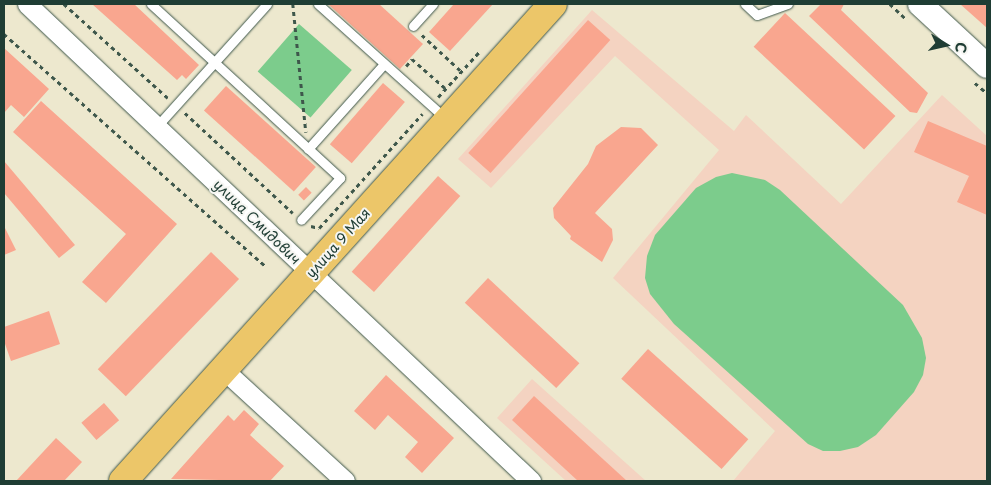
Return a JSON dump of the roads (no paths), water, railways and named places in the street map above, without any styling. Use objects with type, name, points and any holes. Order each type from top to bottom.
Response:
[{"type":"main road","name":"улица 9 Мая","points":[[123,481],[225,371],[310,274],[439,113],[544,7]]},
{"type":"street","name":"улица Смидович","points":[[27,4],[158,125],[310,274],[531,481]]},
{"type":"street","points":[[920,4],[987,66]]},
{"type":"street","points":[[225,371],[345,481]]},
{"type":"lane","points":[[151,4],[340,178],[304,223]]},
{"type":"lane","points":[[158,125],[267,4]]},
{"type":"lane","points":[[318,4],[439,113]]},
{"type":"lane","points":[[413,26],[433,4]]},
{"type":"lane","points":[[745,4],[757,15],[788,4]]},
{"type":"lane","points":[[308,148],[384,64]]}]
